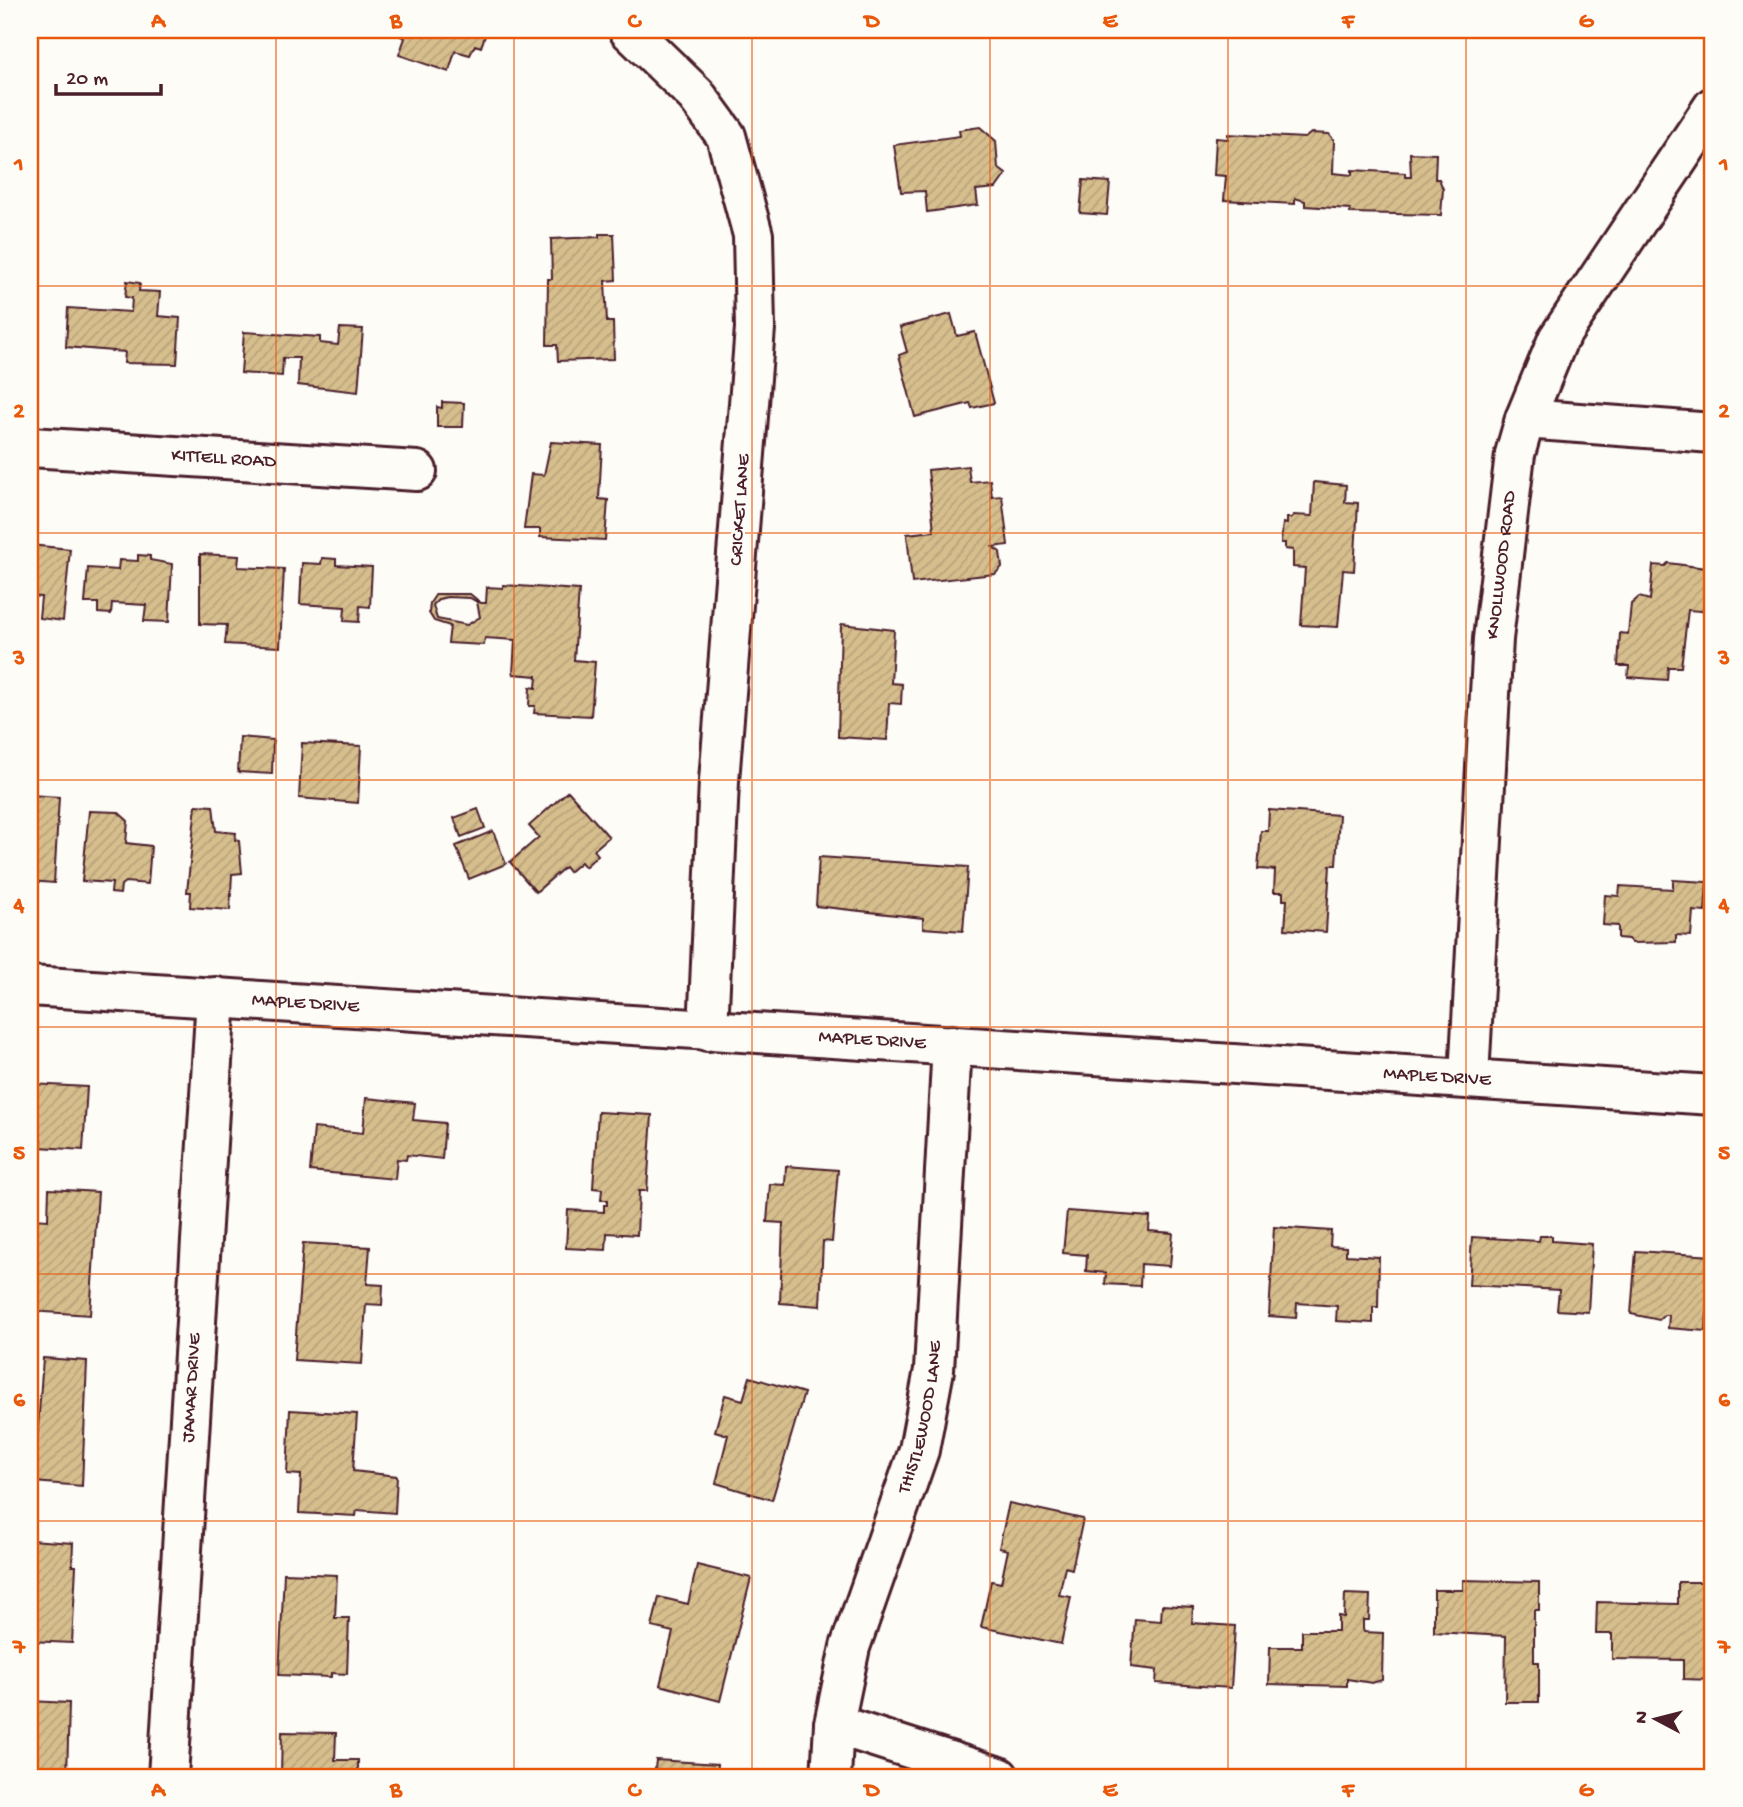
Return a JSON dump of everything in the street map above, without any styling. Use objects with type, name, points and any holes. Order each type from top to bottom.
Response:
[{"type":"street","name":"CRICKET LANE","points":[[629,30],[696,95],[726,136],[753,235],[755,328],[719,781],[708,1031]]},
{"type":"street","name":"KNOLLWOOD ROAD","points":[[1469,1077],[1493,639],[1515,454],[1525,419],[1558,339],[1713,107]]},
{"type":"street","points":[[1525,419],[1713,433]]},
{"type":"street","name":"KITTELL ROAD","points":[[30,447],[417,471]]},
{"type":"street","name":"MAPLE DRIVE","points":[[30,986],[708,1031],[1469,1077],[1713,1095]]},
{"type":"street","name":"JAMAR DRIVE","points":[[168,1777],[216,997]]},
{"type":"street","name":"THISTLEWOOD LANE","points":[[831,1777],[834,1724],[850,1647],[919,1450],[934,1370],[952,1045]]},
{"type":"street","points":[[834,1724],[999,1777]]},
{"type":"building","points":[[388,30],[487,30],[481,47],[475,45],[470,55],[455,51],[449,72],[399,55],[405,38]]},
{"type":"building","points":[[980,127],[996,141],[998,168],[1006,174],[996,188],[976,190],[978,205],[927,212],[925,191],[901,192],[894,145],[960,136],[959,130]]},
{"type":"building","points":[[1311,133],[1329,134],[1334,140],[1333,173],[1352,175],[1352,170],[1405,173],[1405,177],[1411,177],[1410,153],[1436,154],[1435,179],[1439,179],[1443,189],[1441,215],[1350,213],[1350,209],[1305,206],[1305,201],[1295,198],[1295,204],[1224,200],[1226,176],[1214,175],[1216,138],[1228,139],[1228,134],[1305,138]]},
{"type":"building","points":[[1083,180],[1110,182],[1107,215],[1080,213]]},
{"type":"building","points":[[599,234],[614,234],[616,280],[605,281],[607,322],[613,322],[614,359],[558,361],[557,345],[547,345],[548,279],[552,279],[551,239],[599,237]]},
{"type":"building","points":[[127,281],[140,283],[139,291],[160,292],[158,316],[180,318],[177,364],[124,363],[125,352],[66,347],[68,308],[131,312],[132,298],[125,297]]},
{"type":"building","points":[[951,314],[957,336],[975,332],[994,403],[972,408],[970,403],[915,417],[899,355],[907,352],[900,327]]},
{"type":"building","points":[[340,328],[363,329],[358,392],[298,385],[299,358],[283,358],[282,376],[241,373],[244,332],[320,337],[320,343],[338,345]]},
{"type":"building","points":[[442,402],[464,403],[463,427],[437,427],[437,407],[442,408]]},
{"type":"building","points":[[551,442],[602,445],[599,499],[608,500],[605,540],[540,537],[540,529],[524,529],[531,474],[544,475]]},
{"type":"building","points":[[968,466],[970,482],[990,480],[992,497],[1002,496],[1008,545],[993,547],[1000,552],[1002,567],[995,574],[912,583],[907,534],[934,531],[928,470]]},
{"type":"building","points":[[1314,482],[1346,485],[1345,502],[1358,503],[1354,571],[1343,570],[1338,627],[1301,625],[1305,568],[1293,567],[1293,550],[1285,549],[1285,543],[1281,543],[1283,523],[1287,524],[1287,518],[1292,518],[1293,515],[1312,516]]},
{"type":"building","points":[[30,545],[70,549],[63,621],[39,618],[41,597],[30,596]]},
{"type":"building","points":[[200,554],[239,556],[238,567],[284,569],[280,647],[225,644],[227,625],[200,624]]},
{"type":"building","points":[[138,555],[150,556],[150,560],[172,564],[169,622],[144,621],[146,605],[112,603],[111,614],[98,613],[98,603],[85,603],[88,568],[118,570],[119,560],[138,561]]},
{"type":"building","points":[[322,558],[336,559],[336,565],[372,567],[370,607],[360,606],[359,622],[344,621],[345,607],[300,604],[302,563],[321,564]]},
{"type":"building","points":[[1668,563],[1713,569],[1713,612],[1688,610],[1681,667],[1668,667],[1667,680],[1628,677],[1629,666],[1618,666],[1620,633],[1628,634],[1631,604],[1639,597],[1650,600],[1653,565],[1665,566]]},
{"type":"building","points":[[503,585],[579,590],[574,660],[595,662],[591,716],[534,713],[535,706],[529,706],[530,687],[536,688],[537,676],[513,674],[515,640],[485,638],[484,645],[448,643],[450,626],[434,621],[429,613],[430,603],[436,594],[470,594],[481,603],[486,603],[487,587],[503,588]],"holes":[[[470,598],[477,602],[480,617],[467,625],[437,619],[433,605],[439,599]]]},
{"type":"building","points":[[841,624],[894,630],[891,683],[902,684],[901,704],[889,703],[887,740],[838,737]]},
{"type":"building","points":[[240,737],[273,740],[272,774],[238,772]]},
{"type":"building","points":[[302,743],[361,746],[358,803],[299,798]]},
{"type":"building","points":[[568,791],[609,837],[594,850],[598,855],[585,867],[581,862],[569,872],[565,867],[536,892],[510,862],[539,837],[529,826]]},
{"type":"building","points":[[30,795],[59,797],[54,883],[30,881]]},
{"type":"building","points":[[196,805],[213,806],[216,831],[236,833],[235,840],[239,841],[242,873],[232,874],[230,910],[190,907],[191,892],[187,892]]},
{"type":"building","points":[[478,809],[485,828],[461,837],[454,818]]},
{"type":"building","points":[[1269,810],[1339,815],[1336,865],[1330,865],[1326,932],[1285,929],[1287,900],[1283,900],[1283,892],[1274,892],[1275,870],[1258,869],[1261,831],[1268,831]]},
{"type":"building","points":[[89,811],[118,812],[128,821],[126,843],[151,846],[148,884],[125,882],[121,885],[120,894],[111,893],[112,883],[82,881]]},
{"type":"building","points":[[493,831],[506,864],[469,879],[456,846]]},
{"type":"building","points":[[819,857],[968,867],[963,931],[923,928],[923,918],[816,906]]},
{"type":"building","points":[[1673,880],[1707,882],[1705,912],[1693,911],[1691,936],[1676,935],[1676,942],[1632,943],[1628,939],[1618,938],[1618,926],[1603,925],[1605,895],[1619,896],[1620,886],[1673,889]]},
{"type":"building","points":[[31,1084],[87,1087],[83,1150],[40,1147],[41,1140],[30,1139]]},
{"type":"building","points":[[366,1098],[415,1103],[413,1120],[445,1123],[442,1159],[407,1155],[406,1160],[397,1159],[395,1179],[310,1171],[314,1128],[363,1133]]},
{"type":"building","points":[[598,1112],[652,1115],[647,1191],[639,1191],[637,1235],[607,1233],[606,1250],[566,1248],[568,1210],[604,1212],[604,1205],[607,1205],[607,1200],[601,1200],[602,1189],[593,1188]]},
{"type":"building","points":[[786,1166],[838,1170],[832,1242],[823,1241],[820,1306],[780,1303],[783,1223],[767,1222],[770,1184],[785,1185]]},
{"type":"building","points":[[49,1189],[98,1192],[90,1315],[30,1311],[33,1219],[48,1220]]},
{"type":"building","points":[[1067,1211],[1150,1217],[1149,1231],[1173,1233],[1170,1266],[1141,1264],[1140,1286],[1105,1284],[1106,1273],[1086,1271],[1087,1255],[1063,1253]]},
{"type":"building","points":[[1274,1227],[1331,1231],[1330,1246],[1346,1247],[1346,1255],[1379,1257],[1378,1307],[1373,1307],[1373,1323],[1336,1321],[1337,1306],[1297,1303],[1296,1318],[1269,1316]]},
{"type":"building","points":[[1540,1236],[1552,1236],[1552,1241],[1592,1244],[1588,1312],[1557,1310],[1559,1290],[1469,1285],[1472,1237],[1539,1241]]},
{"type":"building","points":[[303,1243],[370,1247],[367,1284],[383,1285],[382,1305],[366,1304],[362,1364],[294,1360]]},
{"type":"building","points":[[1636,1251],[1713,1256],[1713,1313],[1707,1313],[1706,1331],[1668,1328],[1669,1315],[1664,1315],[1659,1320],[1631,1314]]},
{"type":"building","points":[[43,1358],[87,1361],[82,1486],[34,1482]]},
{"type":"building","points":[[750,1377],[804,1393],[772,1500],[716,1483],[728,1435],[715,1431],[725,1395],[743,1400]]},
{"type":"building","points":[[290,1410],[357,1414],[353,1471],[397,1476],[395,1513],[357,1510],[356,1516],[299,1513],[301,1475],[287,1474]]},
{"type":"building","points":[[1009,1503],[1083,1519],[1072,1569],[1065,1567],[1059,1595],[1071,1597],[1061,1644],[981,1627],[991,1581],[1001,1583],[1008,1550],[999,1548]]},
{"type":"building","points":[[30,1540],[73,1543],[72,1566],[76,1566],[72,1643],[30,1641]]},
{"type":"building","points":[[697,1565],[751,1578],[720,1701],[660,1685],[673,1632],[652,1627],[659,1597],[688,1604]]},
{"type":"building","points":[[284,1573],[337,1575],[335,1618],[349,1618],[347,1674],[331,1673],[331,1677],[279,1675]]},
{"type":"building","points":[[1463,1580],[1539,1582],[1539,1610],[1534,1610],[1534,1662],[1539,1662],[1539,1702],[1505,1702],[1506,1636],[1434,1632],[1434,1590],[1463,1590]]},
{"type":"building","points":[[1678,1582],[1713,1582],[1713,1680],[1683,1679],[1683,1660],[1612,1659],[1612,1634],[1596,1634],[1597,1602],[1678,1604]]},
{"type":"building","points":[[1345,1594],[1370,1595],[1369,1620],[1363,1620],[1363,1629],[1364,1632],[1383,1633],[1382,1680],[1372,1683],[1347,1679],[1347,1686],[1269,1684],[1270,1647],[1302,1647],[1302,1631],[1338,1631],[1338,1616],[1344,1617]]},
{"type":"building","points":[[1162,1605],[1193,1607],[1192,1623],[1235,1626],[1231,1688],[1156,1683],[1157,1670],[1131,1667],[1135,1619],[1161,1621]]},
{"type":"building","points":[[30,1701],[69,1703],[67,1777],[30,1777]]},
{"type":"building","points":[[282,1732],[336,1733],[335,1760],[358,1760],[358,1777],[273,1777],[273,1773],[281,1774]]},
{"type":"building","points":[[656,1760],[718,1764],[717,1777],[654,1777]]}]
